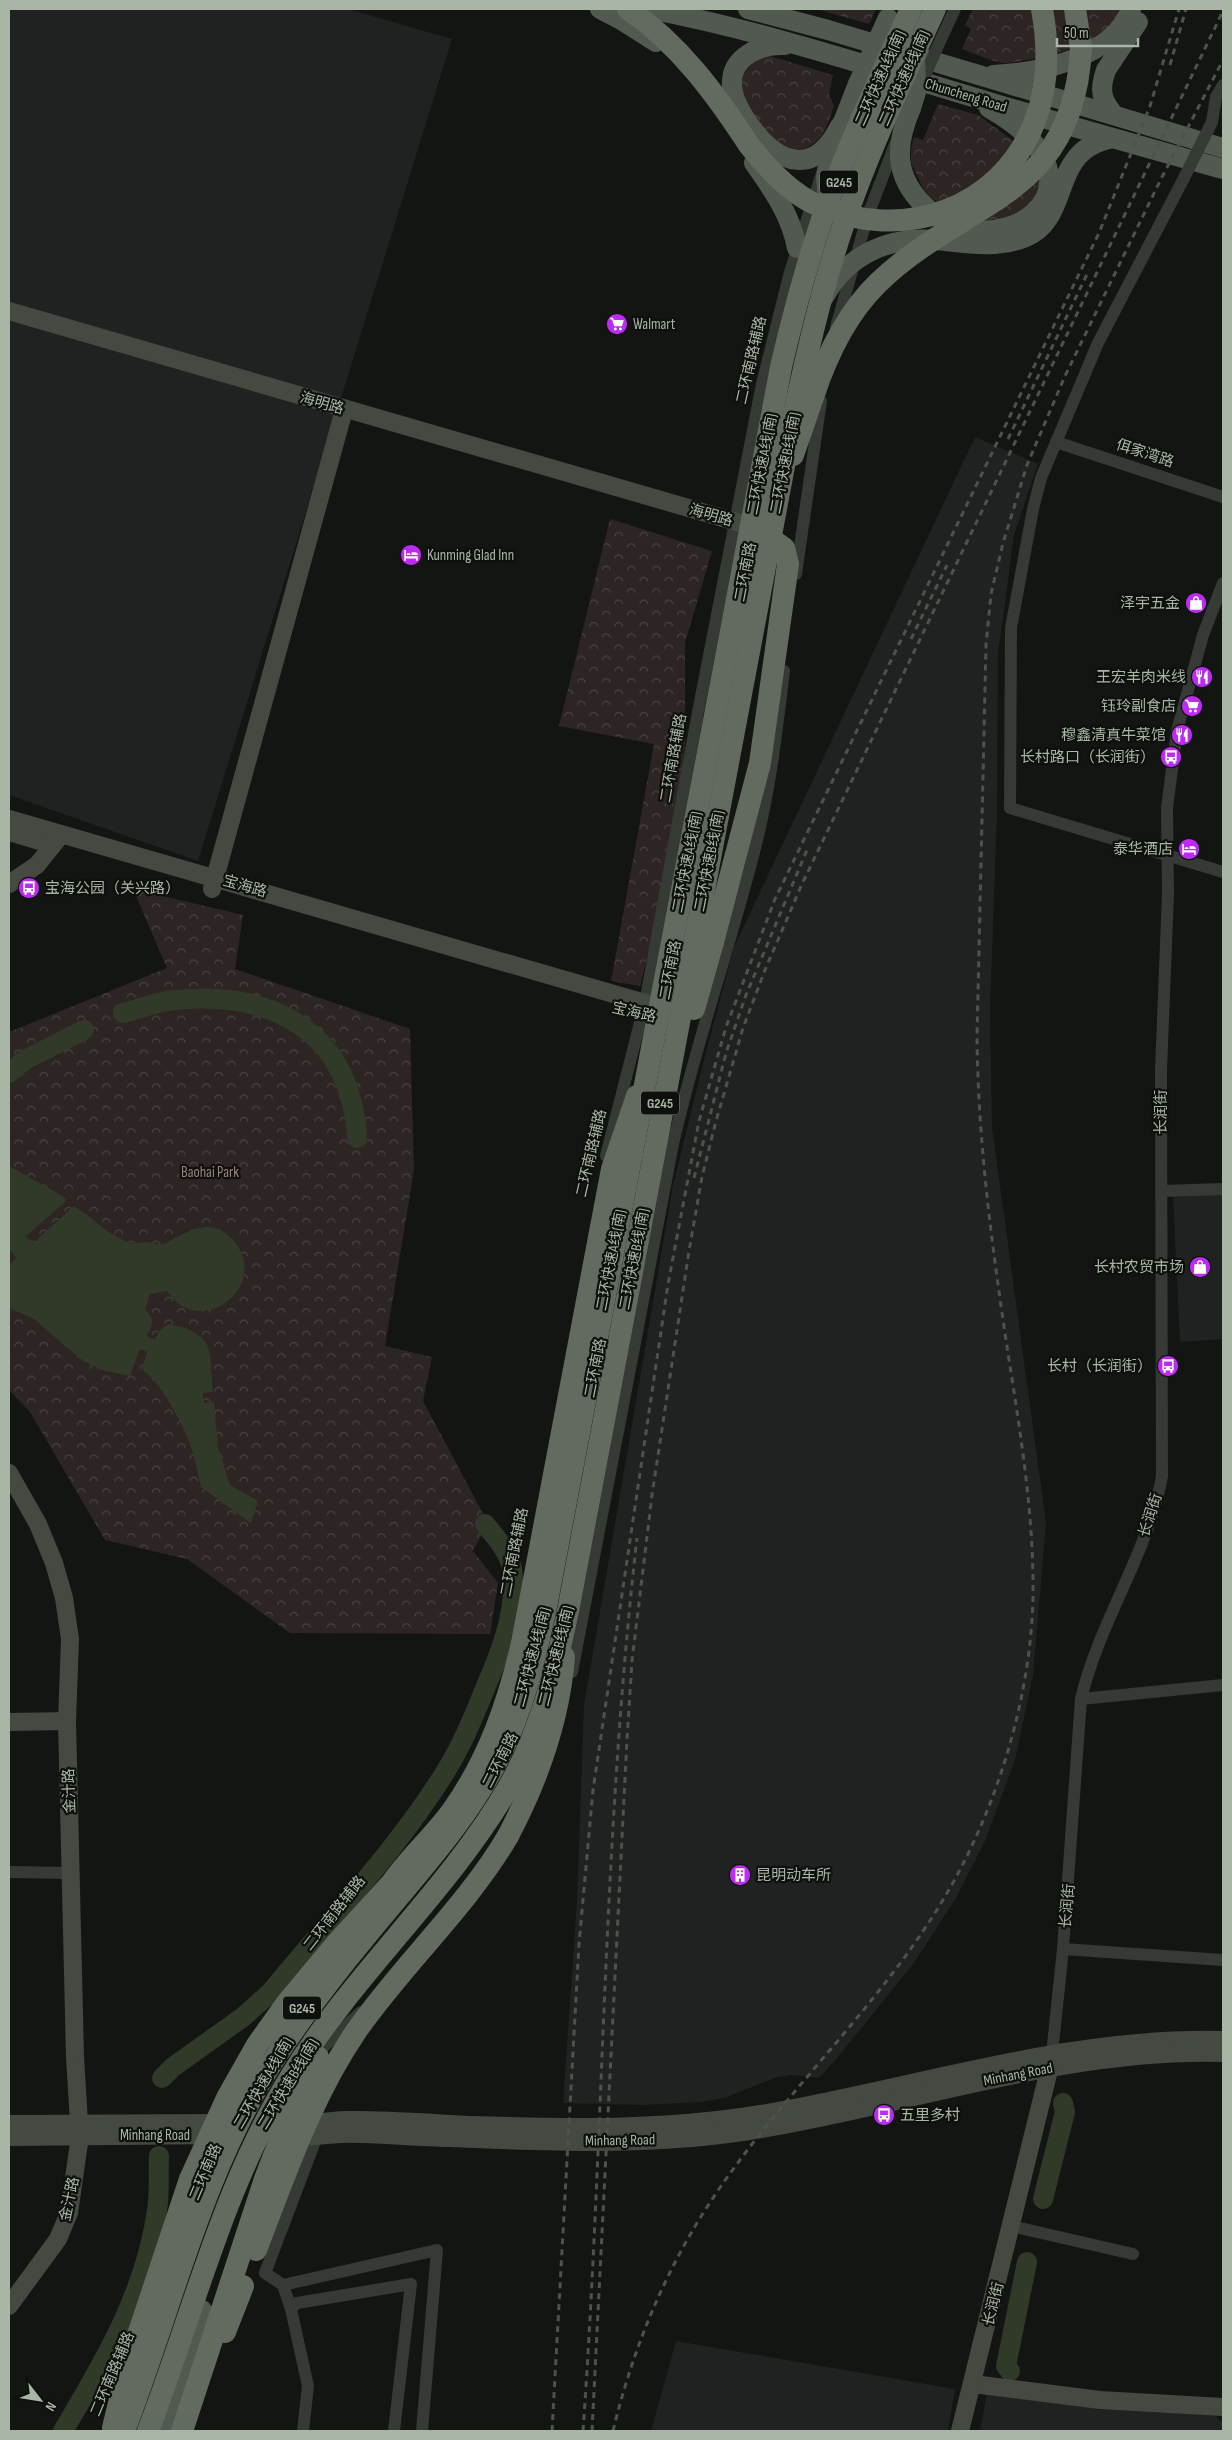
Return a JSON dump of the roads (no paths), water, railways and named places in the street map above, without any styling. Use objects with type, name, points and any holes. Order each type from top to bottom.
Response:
[{"type":"highway","points":[[628,9],[658,31],[682,54],[758,156],[794,190],[817,205],[839,213],[894,222],[930,217],[967,200],[1002,173],[1021,149],[1035,121],[1046,77],[1047,47],[1042,9]]},
{"type":"highway","name":"二环快速B线(南)","points":[[148,2431],[221,2221],[246,2160],[276,2101],[329,2019],[459,1858],[497,1805],[518,1768],[537,1726],[560,1645],[653,1160],[753,530],[807,356],[839,240],[872,149],[935,9]]},
{"type":"highway","points":[[653,1160],[668,1097],[707,965],[755,784],[763,742],[788,559],[784,548],[753,530],[783,484],[822,369],[842,329],[859,304],[898,266],[1021,181],[1054,145],[1070,112],[1079,76],[1081,41],[1075,9]]},
{"type":"highway","name":"二环快速A线(南)","points":[[124,2431],[200,2213],[226,2151],[256,2090],[311,2006],[446,1839],[489,1776],[510,1732],[531,1669],[546,1607],[781,367],[805,273],[832,191],[903,15]]},
{"type":"highway","points":[[112,2431],[130,2360],[178,2214],[195,2165],[220,2111],[247,2062],[282,2010],[320,1963],[391,1884],[451,1811],[472,1779],[491,1742],[507,1702],[518,1663],[608,1189],[617,1152],[651,1055],[657,1012]]},
{"type":"highway","points":[[531,1669],[537,1639],[539,1563],[543,1532]]},
{"type":"highway","points":[[186,2431],[298,2142],[328,2078],[370,2013],[480,1876],[508,1836],[535,1779],[557,1712],[572,1570]]},
{"type":"highway","points":[[391,1884],[459,1819],[489,1776]]},
{"type":"highway","points":[[182,2431],[262,2188],[290,2114],[309,2074],[346,2011],[451,1877],[497,1805]]},
{"type":"main road","points":[[600,9],[650,37],[696,84],[771,186],[790,222],[797,248]]},
{"type":"main road","name":"Chuncheng Road","points":[[649,9],[705,20],[818,50],[1112,138],[1223,168]]},
{"type":"main road","name":"Chuncheng Road","points":[[748,9],[828,30],[1223,148]]},
{"type":"main road","points":[[787,9],[810,24],[828,30]]},
{"type":"main road","points":[[818,50],[780,45],[754,51],[745,56],[734,71],[732,79],[734,94],[742,114],[757,134],[776,153],[790,159],[805,160],[820,154],[834,138],[858,84],[903,15],[935,9]]},
{"type":"main road","points":[[969,72],[985,75],[1012,73],[1071,59],[1093,49],[1112,36],[1126,20],[1131,9]]},
{"type":"main road","points":[[1114,115],[1102,100],[1100,93],[1103,80],[1106,70],[1137,24],[1142,9]]},
{"type":"main road","points":[[903,15],[916,50],[916,92],[901,133],[898,158],[908,185],[922,204],[938,218],[963,227],[997,229],[1023,222],[1037,210],[1047,195],[1050,178],[1044,158],[1026,136],[1003,116],[965,96],[941,88]]},
{"type":"main road","name":"二环南路","points":[[753,530],[824,278],[884,96],[903,15]]},
{"type":"main road","name":"二环南路","points":[[112,2431],[190,2209],[224,2129],[250,2080],[284,2030],[411,1887],[462,1823],[492,1778],[519,1720],[535,1670],[551,1599],[657,1012],[785,368],[818,242],[842,176],[884,96]]},
{"type":"main road","points":[[818,242],[827,210],[827,169],[840,126]]},
{"type":"main road","points":[[807,341],[825,294],[842,271],[854,260],[874,248],[899,241],[929,239],[994,243],[1028,236],[1042,226],[1052,212],[1066,175],[1076,159],[1089,147],[1112,138]]},
{"type":"main road","name":"二环南路","points":[[182,2371],[226,2240],[301,2064],[324,2023],[361,1972],[471,1838],[512,1773],[525,1747],[542,1701],[558,1644],[572,1570],[657,1012]]},
{"type":"main road","points":[[161,2431],[182,2371]]},
{"type":"main road","name":"G245","points":[[165,2431],[182,2371]]},
{"type":"street","points":[[272,2130],[288,2095],[315,2055],[329,2040],[421,1958],[477,1893],[524,1825],[545,1778],[560,1726],[580,1634],[673,1144],[704,1023],[747,877],[765,804],[824,380],[854,260],[880,182],[955,9]]},
{"type":"street","points":[[1223,85],[1216,97],[1212,122],[1120,298],[1070,405],[1041,478],[1033,509],[1011,628],[1010,808],[1223,872]]},
{"type":"street","name":"二环南路辅路","points":[[224,2129],[258,2057],[294,1995],[348,1920],[443,1805],[470,1762],[491,1716],[517,1622],[600,1182],[657,1012],[753,530],[765,370],[797,248],[840,126]]},
{"type":"street","name":"海明路","points":[[9,311],[343,416]]},
{"type":"street","name":"海明路","points":[[9,323],[673,510],[753,530]]},
{"type":"street","points":[[214,884],[343,416]]},
{"type":"street","name":"佴家湾路","points":[[1056,442],[1223,497]]},
{"type":"street","points":[[753,530],[800,547]]},
{"type":"street","name":"长润街","points":[[960,2431],[1051,2060],[1063,1949],[1081,1699],[1088,1670],[1150,1521],[1162,1476],[1161,1070],[1168,894],[1168,808],[1177,732],[1203,635],[1223,583]]},
{"type":"street","name":"宝海路","points":[[9,819],[58,840]]},
{"type":"street","name":"宝海路","points":[[9,832],[58,840],[657,1012]]},
{"type":"street","points":[[9,884],[37,865],[58,840]]},
{"type":"street","points":[[657,1012],[704,1023]]},
{"type":"street","points":[[1162,1191],[1223,1188]]},
{"type":"street","name":"金汁路","points":[[9,1473],[38,1524],[54,1563],[64,1598],[70,1639],[67,1721],[75,2057],[80,2129],[69,2213],[58,2239],[9,2306]]},
{"type":"street","points":[[1081,1699],[1223,1685]]},
{"type":"street","points":[[9,1722],[67,1721]]},
{"type":"street","points":[[9,1872],[72,1873]]},
{"type":"street","points":[[1063,1949],[1223,1960]]},
{"type":"street","name":"Minhang Road","points":[[9,2124],[80,2129],[272,2130],[317,2136],[343,2134],[624,2142],[710,2137],[763,2129],[1122,2043],[1191,2039],[1223,2040]]},
{"type":"street","name":"Minhang Road","points":[[272,2130],[344,2120],[505,2126],[624,2128],[665,2126],[760,2114],[1051,2060],[1223,2053]]},
{"type":"street","name":"Minhang Road","points":[[9,2137],[80,2129]]},
{"type":"street","points":[[303,2431],[308,2386],[291,2309],[283,2285],[265,2273],[317,2136]]},
{"type":"street","points":[[1011,2226],[1133,2254]]},
{"type":"street","points":[[283,2285],[437,2250],[422,2431]]},
{"type":"street","points":[[291,2309],[297,2303],[411,2284],[394,2431]]},
{"type":"street","name":"二环南路辅路","points":[[104,2431],[132,2374],[148,2329]]},
{"type":"street","points":[[973,2384],[1100,2400],[1223,2407]]},
{"type":"waterway","points":[[123,1013],[156,1003],[175,1000],[211,999],[244,1003],[275,1012],[301,1026],[323,1046],[340,1071],[352,1102],[357,1138]]},
{"type":"waterway","points":[[9,1073],[25,1060],[84,1030]]},
{"type":"waterway","points":[[162,2078],[173,2067],[243,2017],[270,1993],[405,1831],[451,1763],[469,1727],[494,1666],[508,1625],[513,1597],[512,1569],[508,1556],[502,1545],[485,1524]]},
{"type":"waterway","points":[[1043,2199],[1065,2112],[1063,2103]]},
{"type":"waterway","points":[[63,2431],[108,2352],[133,2298],[151,2240],[158,2204],[159,2156]]},
{"type":"waterway","points":[[1010,2371],[1006,2366],[1027,2262]]},
{"type":"railway","points":[[552,2431],[579,1944],[593,1790],[668,1284],[699,1121],[726,1027],[775,899],[1099,233],[1150,106],[1179,9]]},
{"type":"railway","points":[[1170,65],[1186,9]]},
{"type":"railway","points":[[592,2431],[632,1661],[652,1495],[689,1251],[702,1177],[716,1121],[743,1028],[765,970],[802,884],[1223,11]]},
{"type":"railway","points":[[613,2431],[621,2399],[642,2336],[684,2246],[719,2189],[749,2148],[880,1989],[940,1905],[965,1860],[979,1829],[1004,1765],[1013,1732],[1021,1698],[1031,1631],[1033,1564],[1025,1468],[990,1227],[978,1075],[977,1037],[986,645],[991,594],[1003,543],[1027,465],[1065,376],[1160,181],[1223,60]]},
{"type":"railway","points":[[1008,439],[1089,270]]},
{"type":"railway","points":[[911,639],[947,565]]},
{"type":"railway","points":[[694,1178],[726,1053],[746,995],[807,850]]},
{"type":"railway","points":[[583,2431],[596,2208],[605,1984],[617,1761],[637,1538]]},
{"type":"place","name":"Walmart","points":[[617,324]]},
{"type":"place","name":"Kunming Glad Inn","points":[[411,555]]},
{"type":"place","name":"泽宇五金","points":[[1196,603]]},
{"type":"place","name":"王宏羊肉米线","points":[[1202,677]]},
{"type":"place","name":"钰玲副食店","points":[[1192,706]]},
{"type":"place","name":"穆鑫清真牛菜馆","points":[[1182,735]]},
{"type":"place","name":"长村路口（长润街）","points":[[1171,757]]},
{"type":"place","name":"泰华酒店","points":[[1189,849]]},
{"type":"place","name":"宝海公园（关兴路）","points":[[29,888]]},
{"type":"place","name":"长村农贸市场","points":[[1200,1267]]},
{"type":"place","name":"长村（长润街）","points":[[1168,1366]]},
{"type":"place","name":"昆明动车所","points":[[740,1875]]},
{"type":"place","name":"五里多村","points":[[884,2115]]},
{"type":"park label","name":"Baohai Park","points":[[210,1172]]}]
